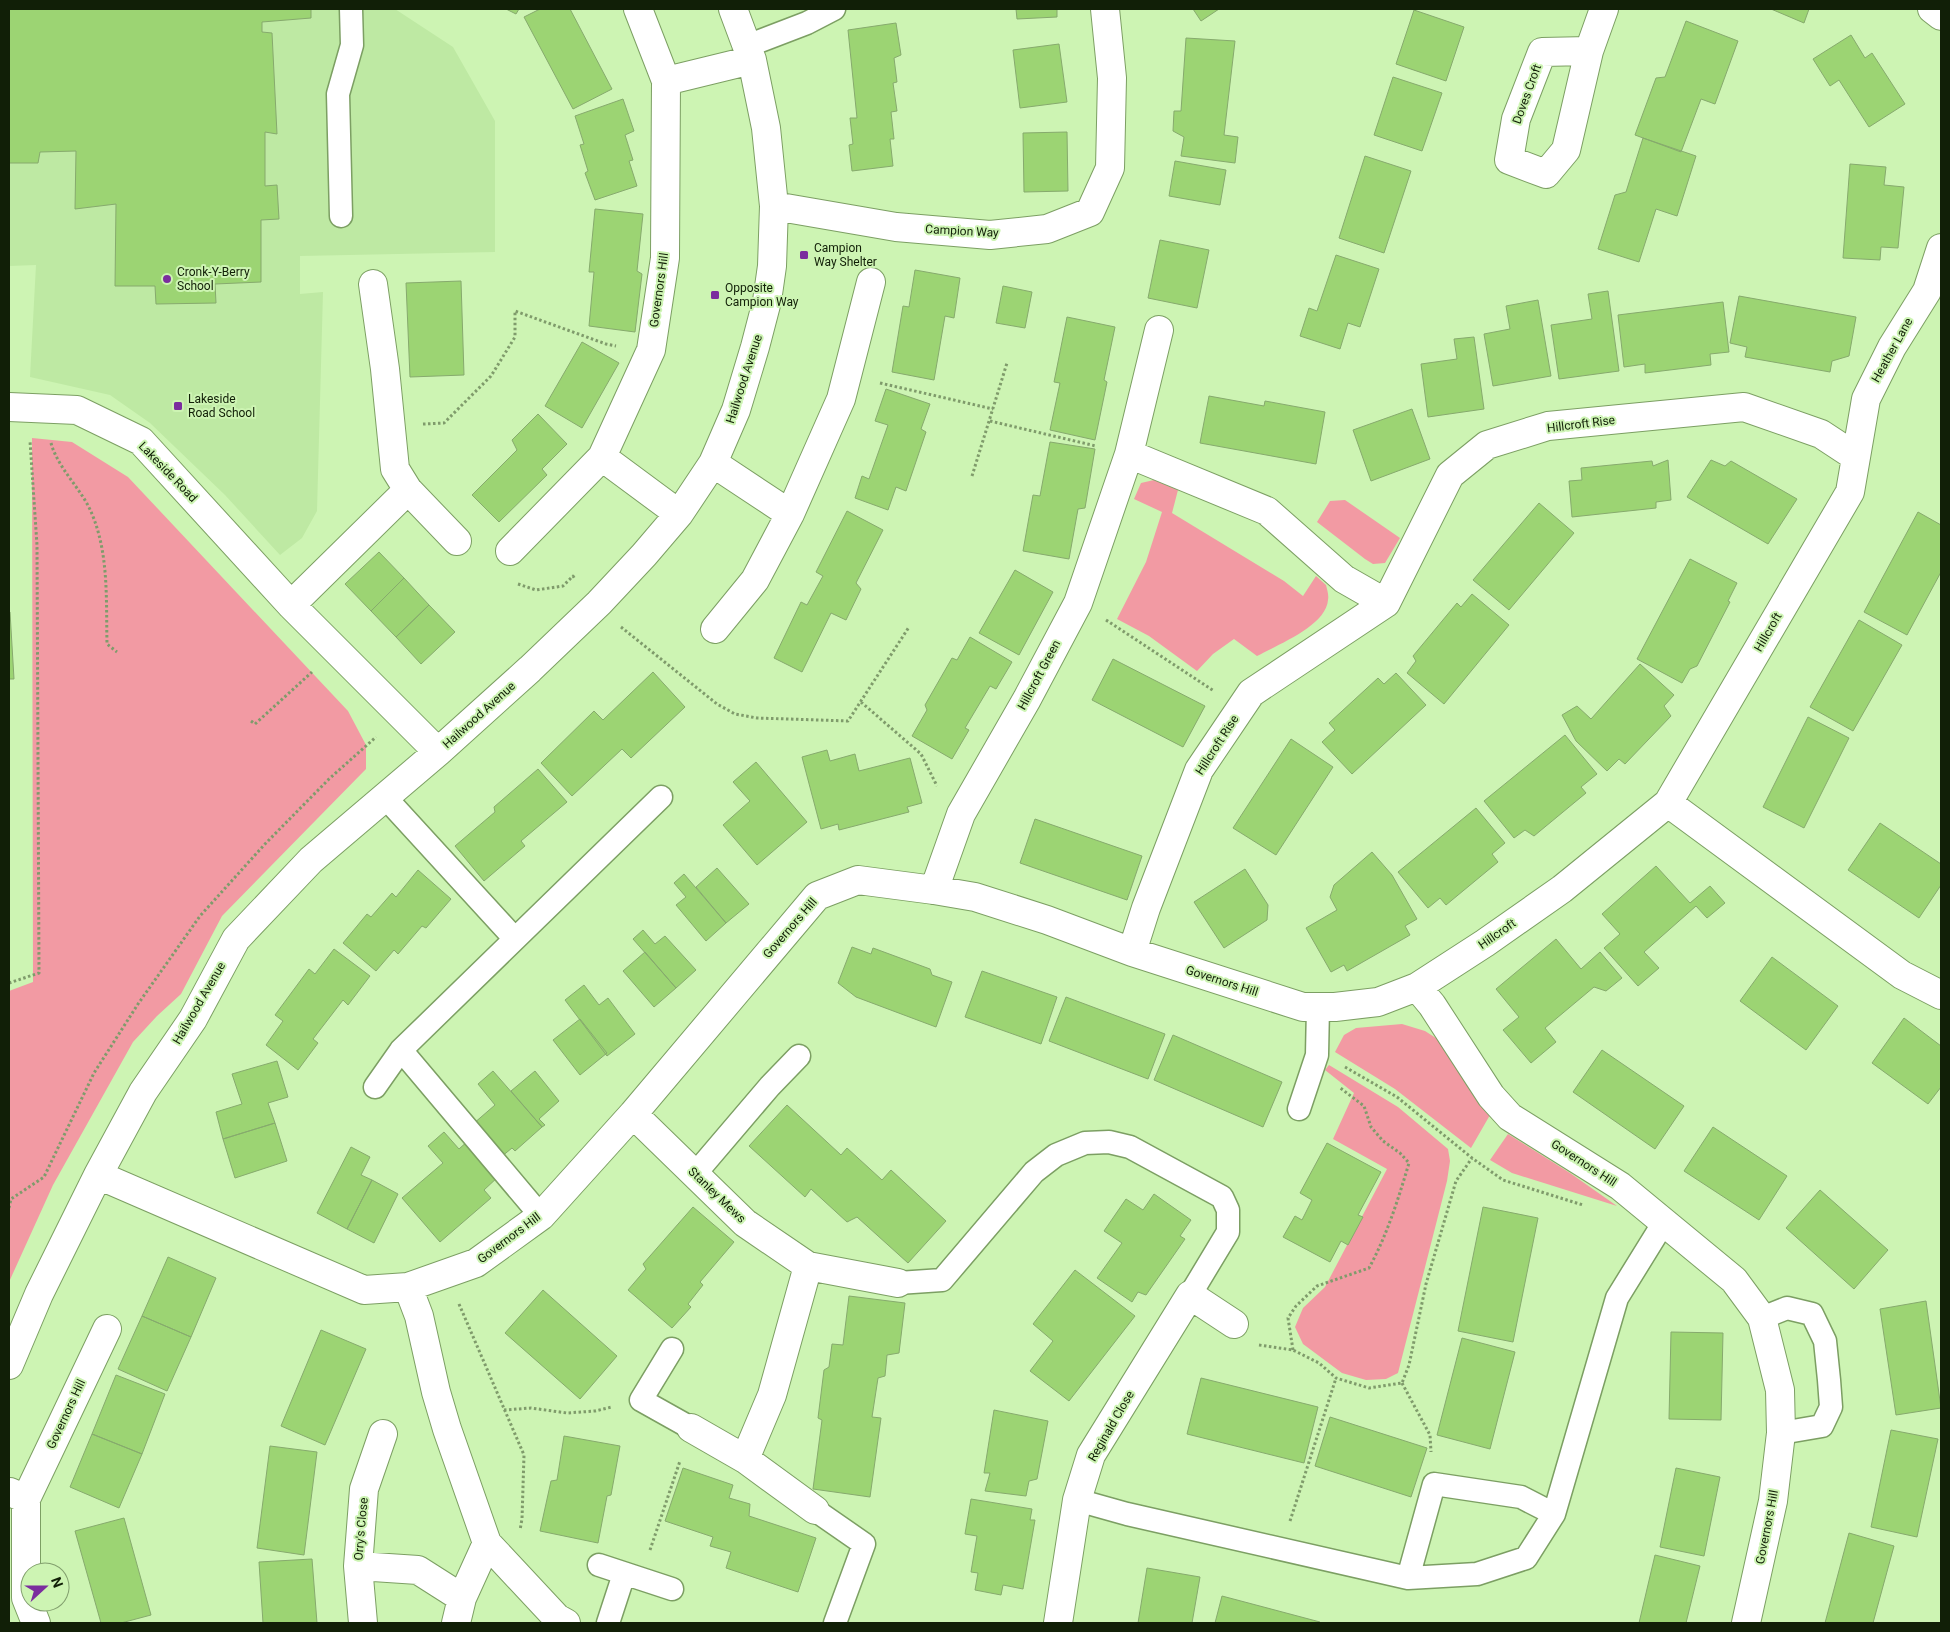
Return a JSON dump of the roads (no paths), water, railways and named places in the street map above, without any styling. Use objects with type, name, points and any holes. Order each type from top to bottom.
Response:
[{"type":"street","name":"Governors Hill","points":[[510,551],[602,457],[651,350],[665,258],[666,81],[638,9]]},
{"type":"street","name":"Hailwood Avenue","points":[[9,1365],[39,1294],[98,1175],[143,1092],[193,1019],[236,939],[311,860],[438,752],[530,669],[599,603],[644,556],[679,514],[713,463],[736,410],[767,301],[772,266],[774,206],[766,128],[750,53],[733,9]]},
{"type":"street","name":"Campion Way","points":[[774,206],[896,227],[990,235],[1048,229],[1090,212],[1110,168],[1112,78],[1105,9]]},
{"type":"street","points":[[1589,51],[1604,9]]},
{"type":"street","points":[[1932,9],[1941,16]]},
{"type":"street","points":[[666,81],[750,53]]},
{"type":"street","name":"Heather Lane","points":[[1856,457],[1866,399],[1892,347],[1927,291],[1941,248]]},
{"type":"street","points":[[716,629],[755,580],[790,514],[841,399],[870,282]]},
{"type":"street","points":[[373,284],[385,369],[395,469],[408,490],[457,541]]},
{"type":"street","name":"Hillcroft Green","points":[[934,890],[961,814],[1078,603],[1129,454],[1159,330]]},
{"type":"street","name":"Hillcroft Rise","points":[[1132,952],[1146,908],[1199,770],[1240,709],[1251,694],[1386,602],[1450,475],[1487,445],[1548,426],[1744,407],[1821,434],[1856,457]]},
{"type":"street","name":"Lakeside Road","points":[[28,408],[77,410],[140,441],[291,605],[438,752]]},
{"type":"street","points":[[1129,454],[1267,511],[1344,579],[1386,602]]},
{"type":"street","points":[[602,457],[679,514]]},
{"type":"street","name":"Hillcroft","points":[[1417,987],[1485,943],[1562,889],[1668,803],[1850,492],[1856,457]]},
{"type":"street","points":[[713,463],[790,514]]},
{"type":"street","points":[[291,605],[408,490]]},
{"type":"street","points":[[1668,803],[1902,975],[1941,995]]},
{"type":"street","name":"Governors Hill","points":[[98,1175],[364,1290],[408,1287],[476,1263],[541,1216],[633,1114],[817,896],[858,880],[975,897],[1047,920],[1132,952],[1303,1007],[1335,1007],[1378,1002],[1417,987],[1432,1005],[1491,1096],[1510,1117],[1620,1186],[1734,1280],[1762,1318],[1780,1390],[1781,1433],[1774,1501],[1746,1623]]},
{"type":"street","name":"Stanley Mews","points":[[633,1114],[744,1223],[808,1266],[898,1283]]},
{"type":"street","points":[[745,1459],[772,1395],[808,1266]]},
{"type":"street","points":[[408,1287],[419,1316],[436,1392],[447,1429],[493,1549],[557,1618],[566,1623]]},
{"type":"street","points":[[1190,1296],[1234,1324]]},
{"type":"street","name":"Reginald Close","points":[[1058,1623],[1077,1500],[1091,1455],[1190,1296]]},
{"type":"street","name":"Governors Hill","points":[[36,1623],[26,1598],[17,1496],[107,1329]]},
{"type":"street","points":[[691,1428],[745,1459],[815,1510]]},
{"type":"street","name":"Orry's Close","points":[[363,1623],[358,1566],[364,1489],[383,1434]]},
{"type":"street","name":"Orry's Close","points":[[358,1566],[418,1570],[459,1611],[493,1549]]},
{"type":"lane","points":[[341,216],[338,94],[352,45],[350,9]]},
{"type":"lane","points":[[750,53],[834,9]]},
{"type":"lane","points":[[384,796],[516,938]]},
{"type":"lane","points":[[375,1086],[401,1050],[662,797]]},
{"type":"lane","points":[[1299,1109],[1315,1061],[1318,1007]]},
{"type":"lane","points":[[401,1050],[541,1216]]},
{"type":"lane","points":[[695,1174],[770,1086],[799,1056]]},
{"type":"lane","points":[[898,1283],[942,1280],[1034,1172],[1056,1155],[1084,1143],[1109,1142],[1130,1147],[1222,1197],[1228,1210],[1228,1232],[1190,1296]]},
{"type":"lane","points":[[1077,1500],[1127,1514],[1408,1578],[1477,1574],[1526,1558],[1554,1514],[1617,1298],[1664,1222]]},
{"type":"lane","points":[[1762,1318],[1787,1308],[1812,1314],[1825,1341],[1831,1407],[1822,1426],[1781,1433]]},
{"type":"lane","points":[[672,1349],[642,1400],[691,1428]]},
{"type":"lane","points":[[1408,1578],[1434,1484],[1521,1497],[1554,1514]]},
{"type":"lane","points":[[815,1510],[864,1544],[835,1623]]},
{"type":"lane","points":[[598,1565],[672,1589]]},
{"type":"lane","points":[[608,1623],[632,1576]]},
{"type":"place","name":"Campion Way Shelter","points":[[804,255]]},
{"type":"place","name":"Cronk-Y-Berry School","points":[[167,279]]},
{"type":"place","name":"Opposite Campion Way","points":[[715,295]]},
{"type":"place","name":"Lakeside Road School","points":[[178,406]]}]
